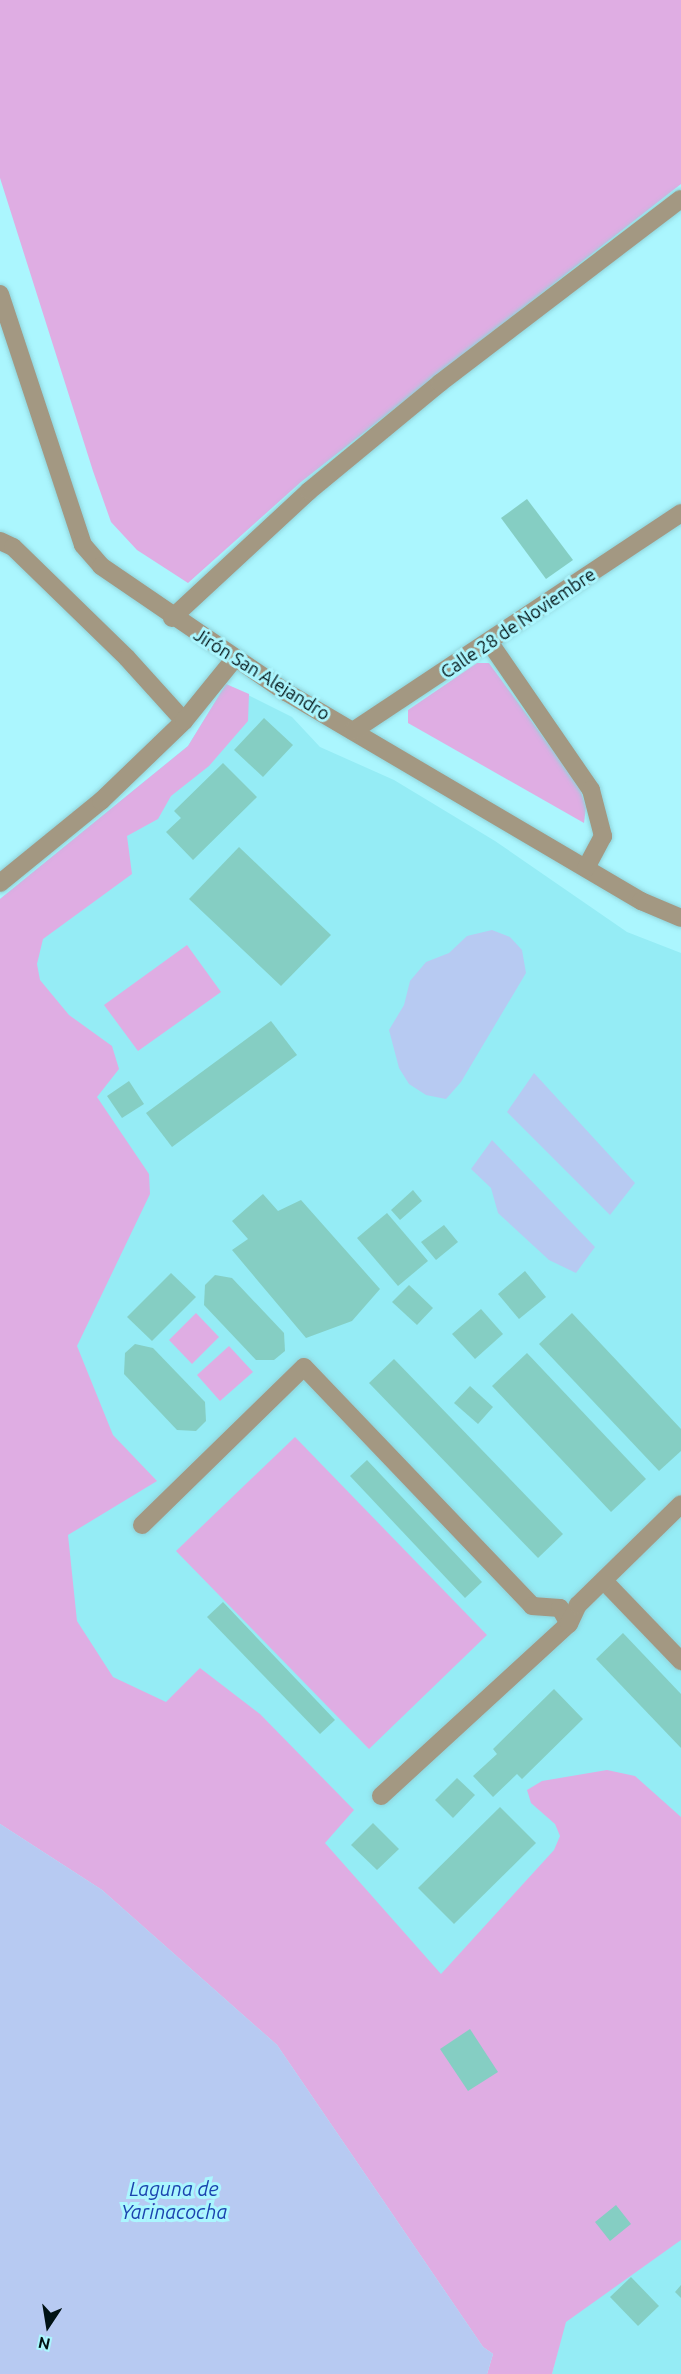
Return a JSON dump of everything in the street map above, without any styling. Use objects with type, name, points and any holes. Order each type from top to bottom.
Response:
[{"type":"street","points":[[172,618],[292,505],[440,383],[681,199]]},
{"type":"street","name":"Jirón San Alejandro","points":[[0,294],[83,545],[122,584],[172,618],[353,731],[586,868],[681,918]]},
{"type":"street","name":"Calle 28 de Noviembre","points":[[353,731],[490,643],[681,513]]},
{"type":"street","points":[[0,541],[13,548],[127,658],[184,721]]},
{"type":"street","points":[[490,643],[591,790],[603,837],[586,868]]},
{"type":"street","points":[[0,882],[101,801],[184,721],[235,658]]},
{"type":"street","points":[[142,1525],[304,1367],[532,1606],[560,1608],[569,1624]]},
{"type":"street","points":[[381,1796],[569,1624],[578,1605],[678,1513]]},
{"type":"street","points":[[605,1582],[681,1661]]},
{"type":"shaded area","points":[[0,0],[681,0],[681,184],[301,482],[188,583],[137,550],[111,522],[93,471],[0,178]]},
{"type":"shaded area","points":[[477,663],[489,663],[579,786],[586,807],[584,823],[408,723],[408,710]]},
{"type":"shaded area","points":[[226,684],[292,717],[320,747],[394,780],[495,841],[627,932],[681,953],[681,2374],[552,2374],[565,2322],[0,1747],[0,899],[188,746]]},
{"type":"shaded area","points":[[226,684],[249,694],[248,721],[209,766],[171,796],[158,819],[127,836],[132,874],[43,939],[37,964],[40,980],[69,1015],[112,1046],[119,1069],[97,1097],[149,1174],[150,1194],[77,1346],[113,1435],[157,1481],[68,1535],[77,1621],[113,1677],[166,1702],[200,1668],[260,1714],[354,1810],[325,1843],[441,1974],[554,1850],[560,1836],[555,1824],[531,1803],[527,1790],[542,1781],[607,1770],[635,1776],[681,1817],[681,2240],[566,2322],[552,2374],[487,2374],[493,2354],[483,2347],[277,2045],[102,1890],[0,1824],[0,899],[188,746]]},
{"type":"shaded area","points":[[187,945],[221,992],[138,1051],[104,1005]]},
{"type":"shaded area","points":[[196,1313],[219,1337],[192,1364],[169,1340]]},
{"type":"shaded area","points":[[229,1346],[253,1372],[220,1401],[197,1375]]},
{"type":"shaded area","points":[[295,1437],[487,1635],[369,1749],[176,1551]]},
{"type":"water","points":[[492,930],[510,937],[522,950],[526,973],[461,1082],[446,1099],[426,1095],[409,1084],[399,1068],[389,1030],[404,1005],[410,981],[426,962],[449,953],[467,936]]},
{"type":"water","points":[[534,1073],[635,1183],[610,1215],[507,1112]]},
{"type":"water","points":[[492,1140],[595,1247],[576,1273],[549,1260],[498,1213],[491,1188],[471,1169]]},
{"type":"water","name":"Laguna de Yarinacocha","points":[[0,1824],[102,1890],[277,2045],[483,2347],[493,2354],[487,2374],[0,2374]]},
{"type":"building","points":[[527,499],[573,560],[546,579],[501,518]]},
{"type":"building","points":[[264,718],[293,745],[263,777],[234,750]]},
{"type":"building","points":[[223,763],[257,797],[193,860],[166,832],[181,818],[174,811]]},
{"type":"building","points":[[239,847],[331,935],[281,986],[189,899]]},
{"type":"building","points":[[271,1021],[297,1055],[172,1147],[146,1113]]},
{"type":"building","points":[[129,1081],[144,1104],[122,1118],[107,1096]]},
{"type":"building","points":[[413,1190],[422,1201],[400,1220],[391,1210]]},
{"type":"building","points":[[263,1194],[278,1211],[301,1200],[380,1289],[352,1321],[306,1338],[232,1250],[248,1239],[232,1221]]},
{"type":"building","points":[[387,1213],[428,1261],[398,1286],[357,1238]]},
{"type":"building","points":[[444,1225],[458,1242],[436,1260],[421,1242]]},
{"type":"building","points":[[525,1271],[546,1297],[519,1319],[498,1294]]},
{"type":"building","points":[[171,1273],[196,1297],[152,1341],[127,1317]]},
{"type":"building","points":[[215,1275],[232,1278],[284,1333],[285,1351],[274,1360],[256,1360],[204,1305],[205,1285]]},
{"type":"building","points":[[409,1285],[433,1308],[417,1325],[392,1302]]},
{"type":"building","points":[[481,1309],[503,1334],[475,1359],[452,1334]]},
{"type":"building","points":[[572,1313],[681,1429],[681,1451],[659,1471],[539,1344]]},
{"type":"building","points":[[135,1344],[153,1348],[205,1402],[206,1421],[196,1431],[177,1430],[124,1374],[125,1353]]},
{"type":"building","points":[[527,1353],[646,1479],[611,1512],[492,1386]]},
{"type":"building","points":[[394,1359],[563,1534],[538,1558],[369,1383]]},
{"type":"building","points":[[470,1386],[493,1407],[478,1424],[454,1403]]},
{"type":"building","points":[[367,1460],[482,1582],[465,1598],[350,1476]]},
{"type":"building","points":[[223,1602],[335,1720],[320,1734],[207,1617]]},
{"type":"building","points":[[623,1633],[681,1694],[681,1748],[596,1659]]},
{"type":"building","points":[[554,1689],[583,1719],[522,1779],[517,1774],[493,1797],[473,1776],[497,1754],[493,1749]]},
{"type":"building","points":[[457,1778],[475,1795],[453,1818],[435,1800]]},
{"type":"building","points":[[500,1807],[536,1843],[454,1924],[418,1888]]},
{"type":"building","points":[[373,1823],[399,1849],[377,1870],[351,1845]]},
{"type":"building","points":[[470,2029],[498,2072],[468,2091],[440,2049]]},
{"type":"building","points":[[616,2205],[631,2224],[610,2241],[595,2222]]},
{"type":"building","points":[[631,2277],[659,2306],[638,2326],[610,2297]]},
{"type":"building","points":[[681,2285],[681,2298],[675,2292]]}]
